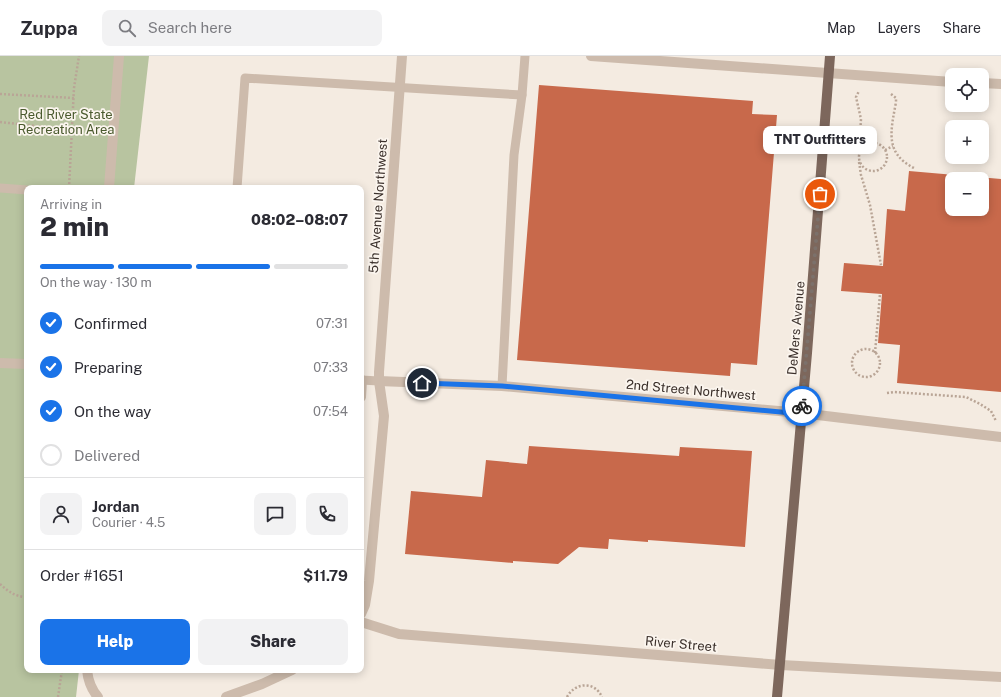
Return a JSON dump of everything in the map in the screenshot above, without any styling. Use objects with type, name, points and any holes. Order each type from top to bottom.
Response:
[{"type":"main road","name":"DeMers Avenue","points":[[777,697],[802,414],[830,56]]},
{"type":"street","points":[[109,185],[119,56]]},
{"type":"street","name":"5th Avenue Northwest","points":[[364,607],[369,581],[384,416],[379,381],[402,56]]},
{"type":"street","points":[[591,56],[945,82]]},
{"type":"street","points":[[989,83],[1001,84]]},
{"type":"street","points":[[0,363],[24,364]]},
{"type":"street","name":"2nd Street Northwest","points":[[379,381],[502,386],[802,414],[1001,437]]},
{"type":"street","name":"River Street","points":[[364,623],[400,634],[781,665],[1001,677]]},
{"type":"street","points":[[88,673],[94,693],[98,697]]},
{"type":"street","points":[[226,697],[262,684],[286,673]]},
{"type":"lane","points":[[502,386],[514,155],[522,95],[524,56]]},
{"type":"lane","points":[[237,185],[245,78],[522,95]]},
{"type":"lane","points":[[0,188],[24,190]]},
{"type":"lane","points":[[364,380],[379,381]]},
{"type":"path","points":[[69,185],[74,98],[79,56]]},
{"type":"path","points":[[862,89],[859,90],[856,97],[861,119],[859,162],[861,175],[870,205],[880,265]]},
{"type":"path","points":[[885,93],[892,94],[896,98],[890,131],[896,152],[905,163],[914,168]]},
{"type":"path","points":[[0,94],[74,98]]},
{"type":"path","points":[[0,122],[72,130]]},
{"type":"path","points":[[859,153],[865,145],[874,143],[882,146],[885,150],[886,159],[882,167],[874,171],[865,169],[859,162]]},
{"type":"path","points":[[885,150],[894,146]]},
{"type":"path","points":[[876,353],[867,349],[858,351],[852,363],[855,372],[859,375],[867,377],[876,374],[880,365],[880,360],[876,353],[880,294]]},
{"type":"path","points":[[887,393],[894,392],[966,397],[991,411],[998,426]]},
{"type":"path","points":[[0,584],[9,592],[20,597],[24,597]]},
{"type":"path","points":[[58,697],[62,673]]},
{"type":"path","points":[[567,697],[573,689],[584,685],[596,688],[602,697]]},
{"type":"green space","name":"Red River State Recreation Area","points":[[0,56],[149,56],[134,185],[24,185],[24,673],[79,673],[76,697],[0,697]]},
{"type":"building","points":[[539,85],[753,101],[752,114],[777,115],[757,365],[731,363],[730,376],[517,360]]},
{"type":"building","points":[[909,171],[945,174],[945,216],[989,216],[989,178],[1001,179],[1001,392],[897,383],[900,345],[878,343],[882,294],[841,291],[844,263],[883,266],[887,209],[905,211]]},
{"type":"building","points":[[529,446],[679,456],[680,447],[752,451],[745,547],[648,540],[648,542],[609,539],[608,549],[579,547],[558,564],[513,561],[513,563],[405,554],[411,491],[482,497],[486,460],[527,464]]},
{"type":"way so far","points":[[802,406],[820,194]]},
{"type":"place","name":"TNT Outfitters","points":[[820,194]]},
{"type":"route","points":[[422,383],[502,386],[802,414],[802,406]]}]
